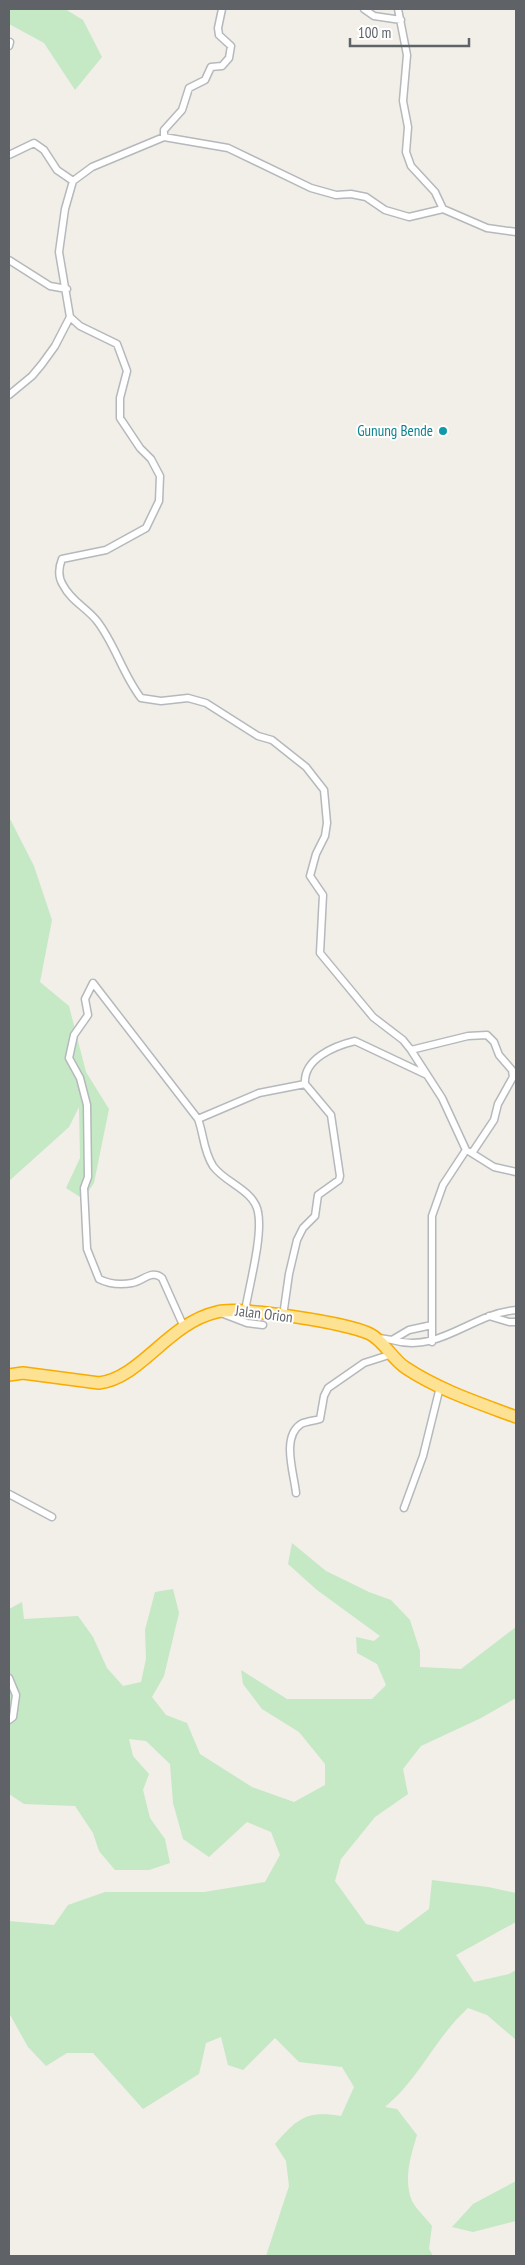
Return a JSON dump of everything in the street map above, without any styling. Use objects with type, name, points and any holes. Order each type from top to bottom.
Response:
[{"type":"highway","name":"Jalan Orion","points":[[9,1375],[23,1373],[99,1383],[108,1382],[130,1370],[183,1325],[217,1312],[245,1311],[283,1316],[360,1330],[376,1338]]},
{"type":"highway","points":[[376,1338],[389,1355],[419,1376],[440,1387],[516,1418]]},
{"type":"street","points":[[164,137],[164,130],[182,110],[189,88],[205,80],[212,67],[222,66],[229,58],[230,46],[219,35],[218,28],[222,9]]},
{"type":"street","points":[[364,9],[374,16],[401,20]]},
{"type":"street","points":[[398,9],[407,54],[403,100],[408,127],[406,152],[411,166],[435,192],[443,209]]},
{"type":"street","points":[[9,395],[28,380],[42,364],[55,346],[70,317],[67,289],[59,252],[65,209],[73,181],[92,167],[164,137],[228,148],[311,188],[336,195],[351,194],[366,197],[385,210],[410,217],[443,209],[487,228],[516,232]]},
{"type":"street","points":[[9,155],[34,143],[44,150],[56,170],[73,181]]},
{"type":"street","points":[[9,260],[50,286],[67,289]]},
{"type":"street","points":[[70,317],[80,326],[117,344],[127,371],[120,398],[120,418],[140,448],[151,459],[160,476],[158,501],[146,528],[106,550],[62,560],[59,577],[63,587],[74,601],[98,622],[141,698],[161,701],[188,698],[206,703],[258,736],[272,740],[306,767],[319,784],[326,800],[327,823],[325,836],[316,854],[310,876],[323,895],[320,954],[373,1016],[411,1050],[428,1076],[469,1151],[494,1167],[516,1172]]},
{"type":"street","points":[[183,1325],[162,1278],[153,1274],[132,1283],[106,1282],[99,1279],[87,1249],[84,1188],[88,1177],[87,1105],[80,1078],[69,1058],[74,1035],[88,1015],[85,999],[93,983],[198,1119],[202,1142],[212,1164],[250,1197],[258,1211],[256,1247],[245,1311]]},
{"type":"street","points":[[411,1050],[468,1036],[487,1035],[494,1042],[499,1055],[512,1070],[512,1077],[498,1104],[494,1120],[443,1186],[432,1216],[432,1342]]},
{"type":"street","points":[[283,1316],[289,1274],[297,1240],[303,1228],[315,1216],[318,1196],[339,1180],[340,1176],[331,1115],[305,1084],[307,1069],[319,1057],[343,1044],[354,1041],[428,1076]]},
{"type":"street","points":[[198,1119],[259,1093],[305,1084]]},
{"type":"street","points":[[376,1338],[405,1343],[432,1342],[447,1337],[454,1331],[501,1311],[516,1310]]},
{"type":"street","points":[[217,1312],[240,1321],[262,1325]]},
{"type":"street","points":[[488,1316],[516,1322]]},
{"type":"street","points":[[392,1340],[409,1330],[432,1325]]},
{"type":"street","points":[[296,1493],[289,1449],[293,1432],[303,1423],[320,1419],[324,1396],[328,1388],[364,1363],[389,1355]]},
{"type":"street","points":[[404,1508],[423,1456],[440,1387]]},
{"type":"street","points":[[9,1494],[52,1517]]},
{"type":"street","points":[[9,1678],[16,1695],[13,1717],[9,1720]]},
{"type":"green space","points":[[9,9],[65,9],[83,20],[102,57],[75,90],[44,43],[9,24]]},
{"type":"green space","points":[[9,817],[34,866],[52,920],[40,982],[69,1006],[86,1072],[109,1109],[94,1183],[83,1199],[66,1188],[80,1158],[79,1107],[69,1127],[9,1181]]},
{"type":"green space","points":[[292,1543],[326,1571],[369,1592],[391,1600],[410,1620],[420,1651],[420,1667],[461,1669],[516,1627],[516,1698],[481,1718],[421,1746],[403,1769],[408,1794],[375,1817],[341,1859],[335,1881],[366,1924],[398,1932],[429,1909],[432,1880],[488,1887],[516,1893],[516,1922],[456,1955],[474,1982],[509,1974],[516,1970],[516,2040],[487,2015],[468,2008],[446,2032],[408,2084],[385,2107],[397,2109],[417,2135],[409,2167],[409,2193],[416,2207],[432,2226],[429,2249],[433,2256],[266,2256],[289,2186],[286,2161],[275,2144],[290,2128],[303,2118],[319,2114],[341,2116],[354,2087],[342,2067],[299,2062],[275,2038],[243,2070],[228,2065],[221,2037],[206,2043],[199,2074],[143,2109],[93,2053],[67,2053],[46,2066],[28,2047],[9,2013],[9,1921],[54,1925],[68,1905],[105,1892],[204,1892],[265,1882],[280,1855],[271,1832],[247,1822],[209,1857],[183,1839],[173,1803],[170,1764],[146,1741],[129,1739],[133,1756],[149,1774],[143,1790],[150,1818],[165,1839],[170,1863],[149,1870],[115,1870],[99,1851],[93,1833],[75,1806],[24,1804],[9,1794],[9,1609],[22,1602],[24,1619],[78,1616],[93,1637],[107,1668],[123,1686],[141,1682],[146,1659],[145,1630],[155,1592],[173,1589],[179,1613],[164,1676],[152,1697],[166,1715],[187,1723],[200,1754],[252,1787],[294,1802],[325,1785],[325,1764],[299,1732],[262,1709],[243,1684],[241,1670],[287,1699],[372,1699],[386,1685],[377,1664],[357,1653],[356,1637],[374,1641],[380,1636],[317,1590],[288,1564]]},
{"type":"green space","points":[[516,2181],[516,2221],[473,2232],[452,2227],[473,2204]]},
{"type":"place","name":"Gunung Bende","points":[[443,431]]}]
